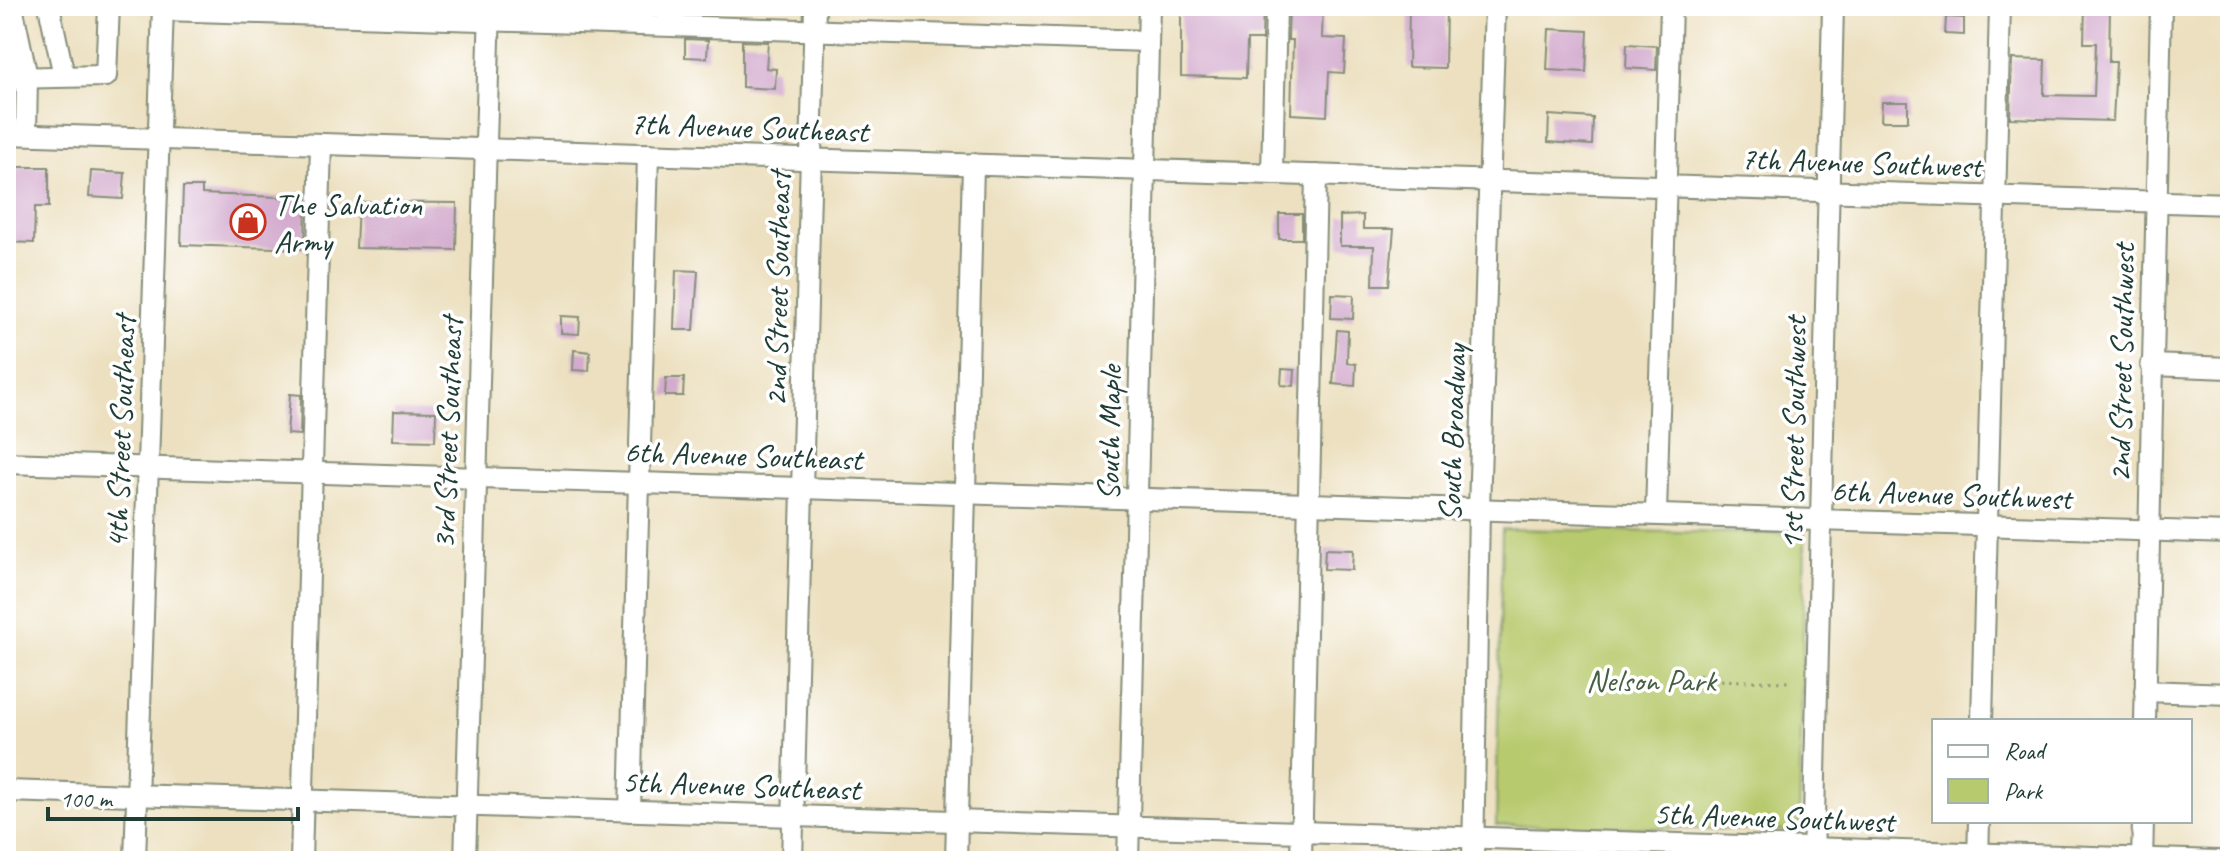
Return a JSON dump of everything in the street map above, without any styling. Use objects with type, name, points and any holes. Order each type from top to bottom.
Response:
[{"type":"street","points":[[12,6],[27,77],[16,134]]},
{"type":"street","points":[[49,6],[64,76]]},
{"type":"street","points":[[6,78],[106,76],[109,6]]},
{"type":"street","name":"2nd Street Southeast","points":[[792,861],[815,6]]},
{"type":"street","name":"South Maple","points":[[1128,861],[1149,6]]},
{"type":"street","points":[[1272,173],[1276,6]]},
{"type":"street","name":"South Broadway","points":[[1473,861],[1479,509],[1495,6]]},
{"type":"street","points":[[1656,514],[1671,6]]},
{"type":"street","name":"1st Street Southwest","points":[[1813,855],[1833,6]]},
{"type":"street","points":[[1982,719],[2000,6]]},
{"type":"street","name":"2nd Street Southwest","points":[[2145,719],[2154,201],[2161,6]]},
{"type":"street","points":[[163,8],[490,14],[814,31],[1148,41]]},
{"type":"street","name":"4th Street Southeast","points":[[135,861],[163,8]]},
{"type":"street","name":"3rd Street Southeast","points":[[465,861],[490,14]]},
{"type":"street","name":"7th Avenue Southeast","points":[[16,134],[1490,181]]},
{"type":"street","points":[[301,861],[321,144]]},
{"type":"street","points":[[630,811],[648,154]]},
{"type":"street","points":[[956,861],[973,164]]},
{"type":"street","points":[[1301,861],[1316,175]]},
{"type":"street","name":"7th Avenue Southwest","points":[[1490,181],[2230,204]]},
{"type":"street","points":[[2151,365],[2230,368]]},
{"type":"street","name":"6th Avenue Southeast","points":[[6,463],[1479,509]]},
{"type":"street","name":"6th Avenue Southwest","points":[[1479,509],[2230,533]]},
{"type":"street","points":[[2145,691],[2230,694]]},
{"type":"street","name":"5th Avenue Southeast","points":[[6,791],[1473,838]]},
{"type":"street","points":[[1978,857],[1979,823]]},
{"type":"street","points":[[2142,860],[2143,823]]},
{"type":"street","name":"5th Avenue Southwest","points":[[1473,838],[1646,852],[2218,861]]},
{"type":"path","points":[[1699,674],[1709,680],[1791,682]]},
{"type":"green space","name":"Nelson Park","points":[[1502,529],[1805,534],[1799,831],[1496,825]]},
{"type":"building","points":[[675,6],[707,6],[707,14],[675,13]]},
{"type":"building","points":[[1181,6],[1263,6],[1262,40],[1247,40],[1246,78],[1181,76]]},
{"type":"building","points":[[1289,6],[1323,6],[1322,38],[1346,39],[1344,73],[1329,72],[1327,116],[1291,114],[1293,40],[1288,40]]},
{"type":"building","points":[[1409,6],[1446,6],[1445,68],[1408,67]]},
{"type":"building","points":[[2085,6],[2110,6],[2109,62],[2116,62],[2113,121],[2010,118],[2012,59],[2045,60],[2044,95],[2094,96],[2096,43],[2084,43]]},
{"type":"building","points":[[1946,17],[1964,18],[1964,35],[1945,34]]},
{"type":"building","points":[[1549,29],[1588,31],[1586,72],[1547,70]]},
{"type":"building","points":[[685,39],[708,40],[707,58],[685,57]]},
{"type":"building","points":[[742,41],[768,42],[766,68],[776,69],[775,89],[742,87]]},
{"type":"building","points":[[1627,44],[1657,46],[1656,70],[1626,68]]},
{"type":"building","points":[[1882,102],[1908,102],[1908,121],[1881,121]]},
{"type":"building","points":[[1549,115],[1593,118],[1592,145],[1548,142]]},
{"type":"building","points":[[6,167],[49,167],[49,207],[35,207],[34,243],[6,242]]},
{"type":"building","points":[[91,171],[125,173],[123,199],[89,197]]},
{"type":"building","name":"The Salvation Army","points":[[183,187],[202,187],[202,194],[306,198],[305,249],[181,245]]},
{"type":"building","points":[[358,202],[457,203],[456,250],[356,248]]},
{"type":"building","points":[[1279,214],[1302,214],[1302,239],[1279,239]]},
{"type":"building","points":[[1363,215],[1363,229],[1394,229],[1389,285],[1373,285],[1374,246],[1340,246],[1340,216]]},
{"type":"building","points":[[676,270],[698,271],[694,330],[674,330]]},
{"type":"building","points":[[1332,294],[1354,295],[1353,319],[1331,318]]},
{"type":"building","points":[[561,316],[580,317],[579,334],[561,333]]},
{"type":"building","points":[[1337,330],[1348,331],[1347,363],[1356,364],[1355,386],[1333,384]]},
{"type":"building","points":[[574,350],[590,352],[589,371],[573,370]]},
{"type":"building","points":[[1282,369],[1295,370],[1294,386],[1281,385]]},
{"type":"building","points":[[666,378],[684,378],[683,396],[665,396]]},
{"type":"building","points":[[290,394],[301,395],[300,435],[287,434]]},
{"type":"building","points":[[394,411],[436,412],[435,441],[393,440]]},
{"type":"building","points":[[1325,549],[1353,550],[1352,570],[1324,569]]},
{"type":"place","name":"The Salvation Army","points":[[248,222]]}]
